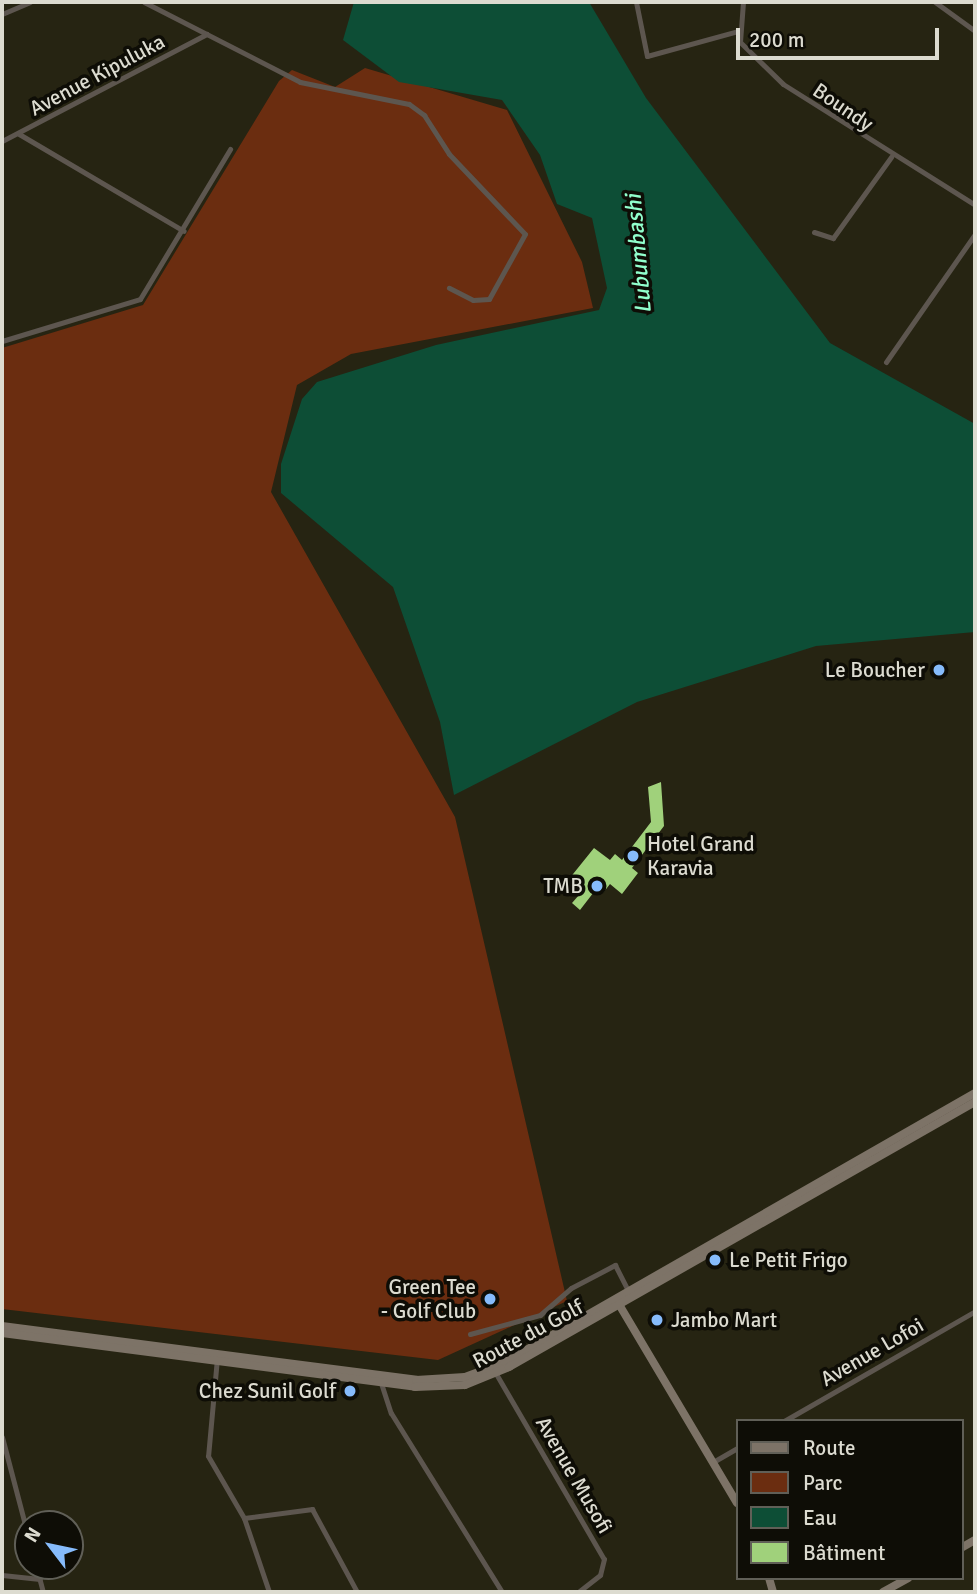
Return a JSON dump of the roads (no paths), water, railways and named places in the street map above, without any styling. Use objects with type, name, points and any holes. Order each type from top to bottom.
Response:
[{"type":"main road","points":[[630,1295],[975,1093]]},
{"type":"main road","name":"Route du Golf","points":[[2,1333],[449,1388],[495,1371],[975,1102]]},
{"type":"main road","points":[[618,1302],[736,1501]]},
{"type":"main road","points":[[2,1326],[217,1359]]},
{"type":"main road","points":[[883,1592],[904,1580]]},
{"type":"street","points":[[2,14],[30,2]]},
{"type":"street","points":[[144,2],[300,82],[409,104],[424,115],[454,161],[526,234],[489,299],[473,300],[449,288]]},
{"type":"street","points":[[636,2],[647,56],[738,31],[743,2]]},
{"type":"street","points":[[934,2],[975,31]]},
{"type":"street","name":"Boundy","points":[[738,31],[748,53],[783,84],[891,157],[975,205]]},
{"type":"street","name":"Avenue Kipuluka","points":[[2,141],[207,34]]},
{"type":"street","points":[[19,134],[184,231]]},
{"type":"street","points":[[2,341],[138,301],[184,231],[230,149]]},
{"type":"street","points":[[814,232],[833,238],[891,157]]},
{"type":"street","points":[[886,362],[975,234]]},
{"type":"street","points":[[470,1334],[540,1315],[571,1288],[615,1265],[630,1295]]},
{"type":"street","name":"Avenue Lofoi","points":[[787,1419],[975,1311]]},
{"type":"street","points":[[217,1359],[206,1449],[244,1518],[269,1592]]},
{"type":"street","name":"Avenue Musofi","points":[[495,1371],[604,1559],[600,1576],[578,1592]]},
{"type":"street","points":[[380,1379],[390,1413],[502,1592]]},
{"type":"street","points":[[2,1437],[21,1510]]},
{"type":"street","points":[[713,1462],[736,1449]]},
{"type":"street","points":[[244,1518],[312,1509],[357,1592]]},
{"type":"water","name":"Lubumbashi","points":[[354,2],[589,2],[646,98],[830,343],[975,424],[975,632],[816,646],[637,702],[454,795],[440,722],[393,587],[281,493],[281,464],[302,399],[317,382],[436,345],[599,310],[607,288],[592,218],[557,204],[540,155],[502,100],[399,82],[343,40]]},
{"type":"place","name":"Le Boucher","points":[[939,670]]},
{"type":"place","name":"Hotel Grand Karavia","points":[[633,856]]},
{"type":"place","name":"TMB","points":[[597,886]]},
{"type":"place","name":"Le Petit Frigo","points":[[715,1260]]},
{"type":"place","name":"Green Tee - Golf Club","points":[[490,1299]]},
{"type":"place","name":"Jambo Mart","points":[[657,1320]]},
{"type":"place","name":"Chez Sunil Golf","points":[[350,1391]]}]
